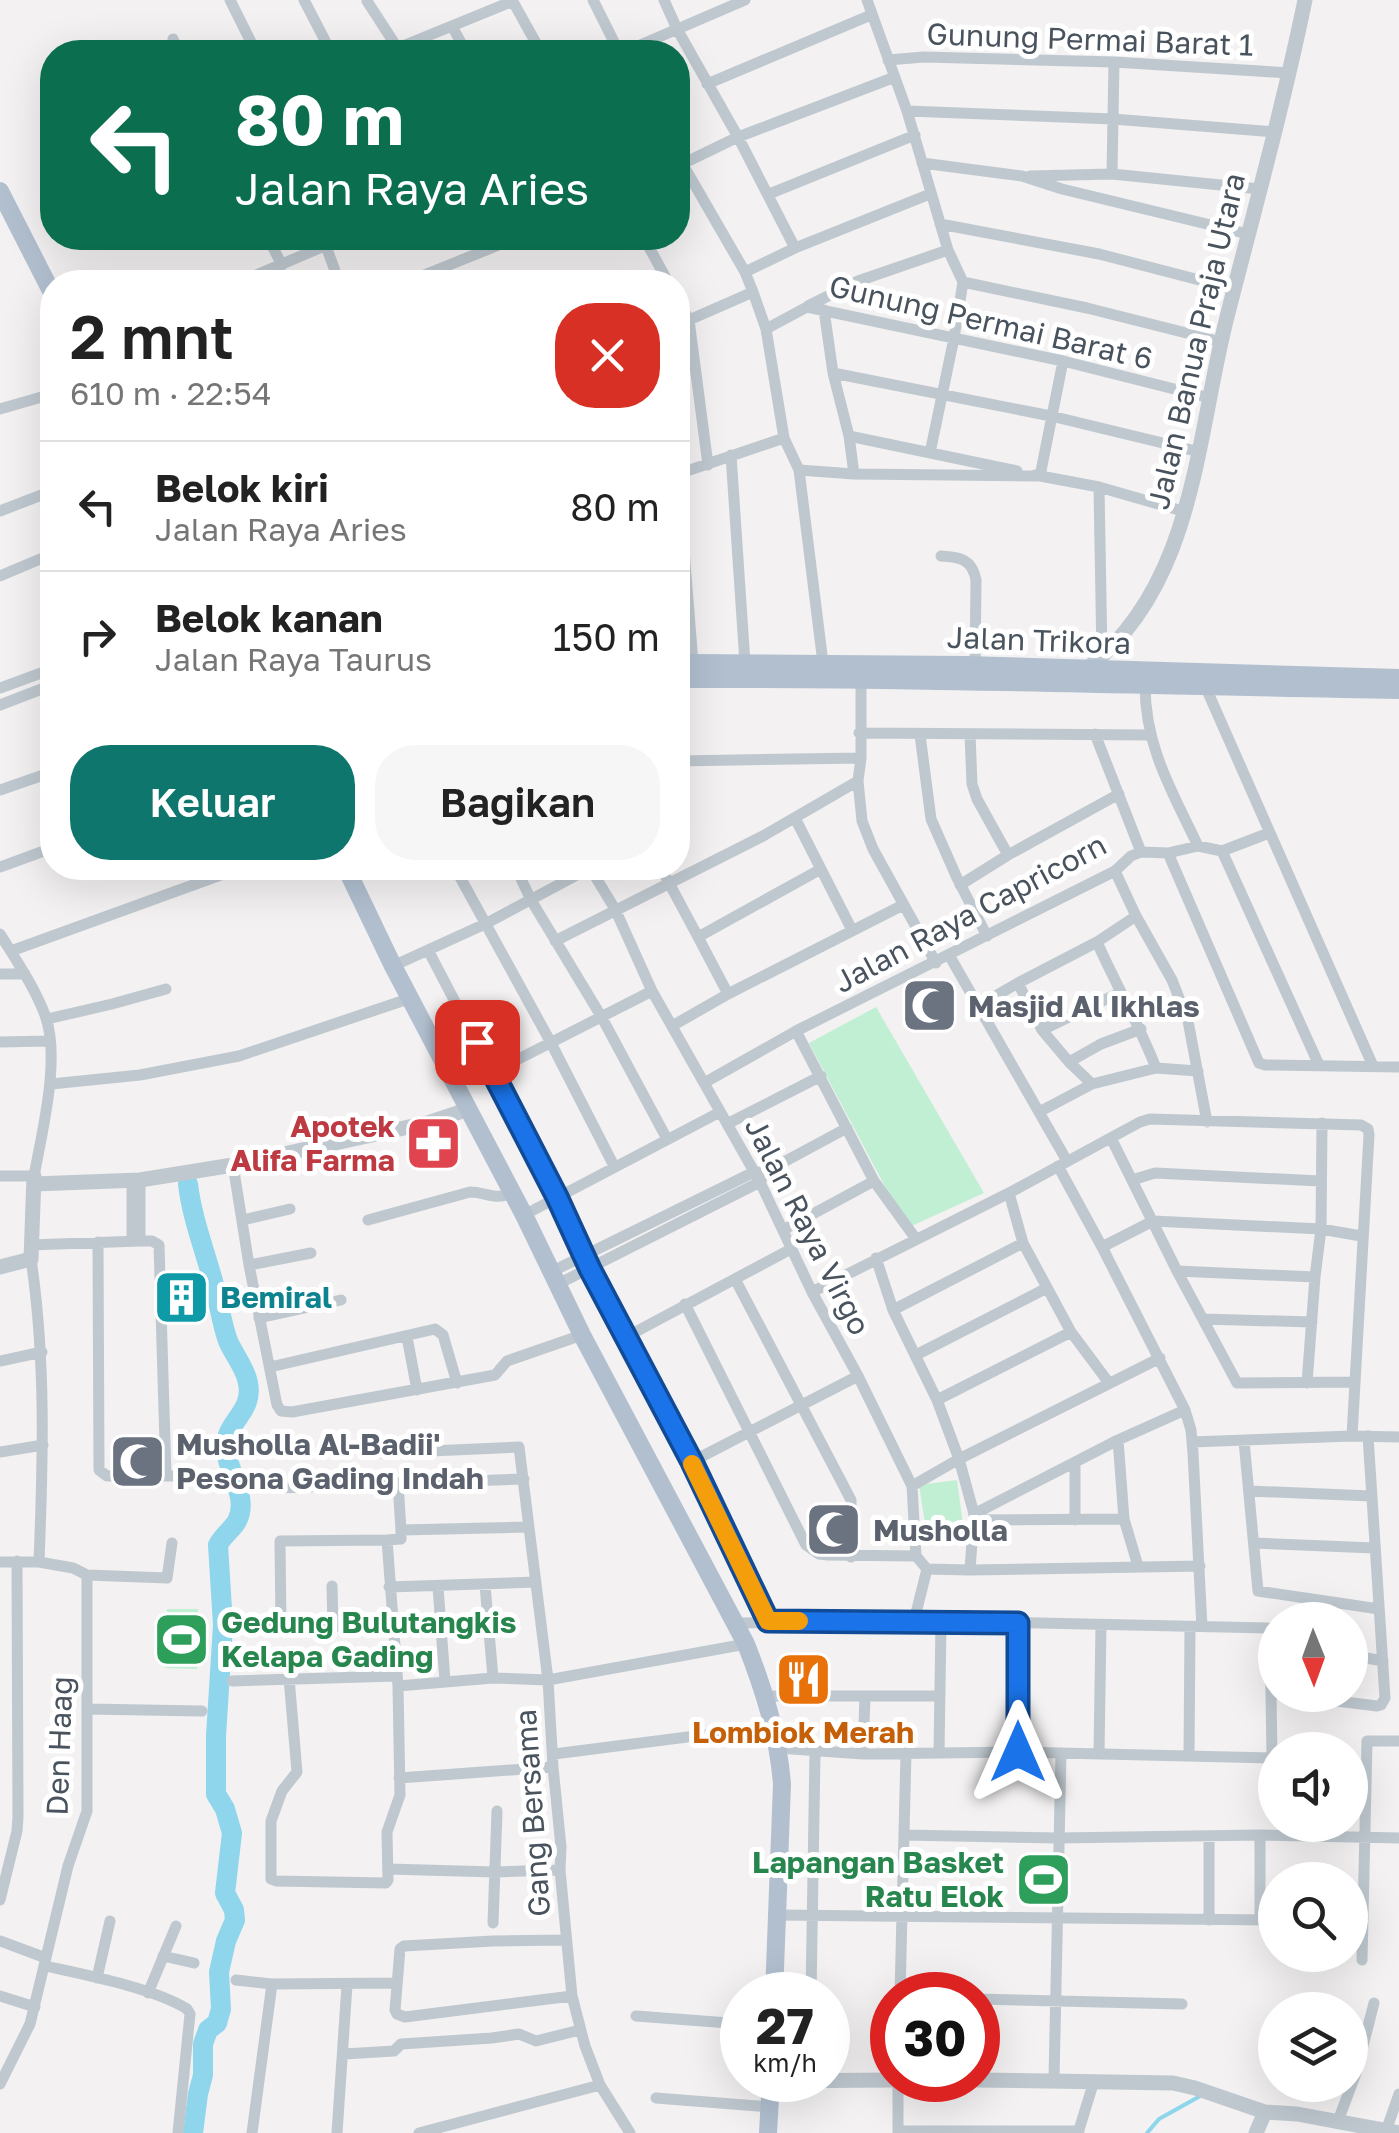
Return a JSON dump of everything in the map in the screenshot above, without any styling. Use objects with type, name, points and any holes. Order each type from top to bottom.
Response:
[{"type":"main road","points":[[3,202],[40,271]]},
{"type":"main road","name":"Jalan Trikora","points":[[690,662],[968,671],[1144,685],[1399,678]]},
{"type":"main road","name":"Jalan Trikora","points":[[690,679],[861,678],[1095,663],[1214,683],[1399,690]]},
{"type":"main road","points":[[352,880],[582,1335],[746,1644],[774,1726],[782,1784],[775,1972]]},
{"type":"main road","points":[[768,2133],[770,2102]]},
{"type":"street","points":[[230,0],[250,40]]},
{"type":"street","points":[[304,0],[325,40]]},
{"type":"street","points":[[420,40],[512,0],[534,40]]},
{"type":"street","points":[[593,0],[615,40]]},
{"type":"street","points":[[664,0],[683,40]]},
{"type":"street","points":[[651,40],[745,0]]},
{"type":"street","points":[[866,0],[962,282],[930,453]]},
{"type":"street","name":"Jalan Banua Praja Utara","points":[[1095,663],[1126,632],[1146,604],[1186,512],[1234,289],[1305,0]]},
{"type":"street","points":[[367,2],[389,40]]},
{"type":"street","points":[[707,84],[871,15]]},
{"type":"street","points":[[452,26],[460,40]]},
{"type":"street","points":[[690,53],[796,248]]},
{"type":"street","name":"Gunung Permai Barat 1","points":[[888,60],[924,57],[1114,62],[1290,73]]},
{"type":"street","points":[[1112,174],[1114,62]]},
{"type":"street","points":[[690,158],[895,77]]},
{"type":"street","points":[[906,110],[1113,119],[1274,132]]},
{"type":"street","points":[[768,194],[914,136]]},
{"type":"street","points":[[922,164],[1022,176],[1248,234]]},
{"type":"street","points":[[1022,176],[1112,174],[1260,189]]},
{"type":"street","points":[[690,180],[745,272],[766,329],[784,438],[799,470],[823,664]]},
{"type":"street","points":[[745,272],[930,194]]},
{"type":"street","points":[[940,224],[1100,254],[1234,289]]},
{"type":"street","points":[[274,250],[282,265]]},
{"type":"street","points":[[270,270],[317,250]]},
{"type":"street","points":[[437,270],[486,250]]},
{"type":"street","points":[[807,307],[858,281],[948,250]]},
{"type":"street","points":[[962,282],[1222,342]]},
{"type":"street","points":[[690,319],[753,292]]},
{"type":"street","name":"Gunung Permai Barat 6","points":[[766,329],[807,307],[1063,361],[1210,398]]},
{"type":"street","points":[[824,310],[854,474]]},
{"type":"street","points":[[690,334],[708,464]]},
{"type":"street","points":[[1040,476],[1063,361]]},
{"type":"street","points":[[833,373],[1050,416],[1200,452]]},
{"type":"street","points":[[0,408],[40,397]]},
{"type":"street","points":[[850,436],[1099,488],[1186,512]]},
{"type":"street","points":[[690,470],[784,438]]},
{"type":"street","points":[[730,455],[745,663]]},
{"type":"street","points":[[799,470],[1040,476]]},
{"type":"street","points":[[1095,663],[1099,488]]},
{"type":"street","points":[[0,511],[40,496]]},
{"type":"street","points":[[941,556],[961,557],[974,570],[968,671]]},
{"type":"street","points":[[0,576],[40,559]]},
{"type":"street","points":[[0,688],[40,673]]},
{"type":"street","points":[[861,678],[858,781],[862,821],[873,849],[936,963]]},
{"type":"street","points":[[1214,683],[1269,834],[1373,1066]]},
{"type":"street","points":[[1144,685],[1149,734],[1158,762],[1198,846]]},
{"type":"street","points":[[0,705],[40,690]]},
{"type":"street","points":[[860,733],[1149,734]]},
{"type":"street","points":[[970,734],[972,784],[1008,856]]},
{"type":"street","points":[[1095,734],[1142,852]]},
{"type":"street","points":[[920,735],[932,819],[987,936]]},
{"type":"street","points":[[690,762],[861,758]]},
{"type":"street","points":[[0,790],[40,776]]},
{"type":"street","points":[[690,873],[858,781]]},
{"type":"street","points":[[960,884],[1119,794]]},
{"type":"street","points":[[795,818],[852,930]]},
{"type":"street","points":[[1269,834],[1222,851],[1319,1066]]},
{"type":"street","name":"Jalan Raya Capricorn","points":[[704,1083],[796,1031],[1116,872],[1131,856],[1198,846],[1222,851]]},
{"type":"street","points":[[0,867],[40,852]]},
{"type":"street","points":[[1168,853],[1259,1063],[1399,1066]]},
{"type":"street","points":[[698,937],[821,869]]},
{"type":"street","points":[[1116,872],[1172,980],[1188,1021],[1208,1122]]},
{"type":"street","points":[[11,951],[207,880]]},
{"type":"street","points":[[462,880],[614,1166]]},
{"type":"street","points":[[522,880],[602,1016],[667,1140]]},
{"type":"street","points":[[393,966],[568,880]]},
{"type":"street","name":"Jalan Raya Virgo","points":[[598,880],[616,909],[652,991],[760,1175],[812,1292],[912,1486],[916,1556]]},
{"type":"street","points":[[666,880],[728,994]]},
{"type":"street","points":[[555,940],[676,880]]},
{"type":"street","points":[[672,1026],[903,905]]},
{"type":"street","points":[[978,1006],[1136,916]]},
{"type":"street","points":[[0,934],[47,1018],[49,1041],[51,1084],[34,1180],[30,1252],[42,1352],[39,1562]]},
{"type":"street","points":[[1096,942],[1156,1068]]},
{"type":"street","points":[[428,950],[692,1462],[768,1621]]},
{"type":"street","points":[[948,956],[1038,1112],[1185,1410],[1192,1442],[1200,1566],[1189,1756]]},
{"type":"street","points":[[0,974],[25,974]]},
{"type":"street","points":[[1018,983],[1042,1030],[1092,1084]]},
{"type":"street","points":[[47,1018],[166,988]]},
{"type":"street","points":[[493,1072],[652,991]]},
{"type":"street","points":[[1042,1030],[1119,993]]},
{"type":"street","points":[[51,1084],[140,1075],[239,1056],[411,998]]},
{"type":"street","points":[[1069,1062],[1101,1044],[1141,1030]]},
{"type":"street","points":[[796,1031],[874,1181],[916,1239]]},
{"type":"street","points":[[0,1042],[49,1041]]},
{"type":"street","points":[[1038,1112],[1092,1084],[1156,1068],[1198,1071]]},
{"type":"street","points":[[524,1215],[667,1140],[821,1076]]},
{"type":"street","points":[[0,1176],[136,1180],[233,1166],[427,1123],[468,1110]]},
{"type":"street","points":[[812,1292],[1150,1120],[1361,1124],[1368,1130],[1352,1436]]},
{"type":"street","points":[[1307,1383],[1321,1229],[1322,1123]]},
{"type":"street","points":[[555,1278],[847,1128]]},
{"type":"street","points":[[1110,1138],[1238,1384],[1355,1382]]},
{"type":"street","points":[[233,1166],[258,1318],[281,1411],[495,1375],[507,1362],[582,1335]]},
{"type":"street","points":[[1132,1180],[1155,1173],[1320,1181]]},
{"type":"street","points":[[136,1180],[136,1241]]},
{"type":"street","points":[[783,1230],[874,1181]]},
{"type":"street","points":[[368,1220],[470,1192],[498,1198],[511,1194]]},
{"type":"street","points":[[1009,1193],[1024,1243],[1071,1332],[1109,1383]]},
{"type":"street","points":[[243,1220],[290,1209]]},
{"type":"street","points":[[1102,1247],[1152,1221],[1321,1229],[1362,1236]]},
{"type":"street","points":[[0,1267],[30,1252],[98,1242],[152,1241],[160,1248],[166,1475]]},
{"type":"street","points":[[98,1242],[99,1470],[107,1476],[201,1476]]},
{"type":"street","points":[[893,1310],[1024,1243]]},
{"type":"street","points":[[626,1337],[792,1249]]},
{"type":"street","points":[[249,1265],[311,1253]]},
{"type":"street","points":[[876,1258],[893,1310],[938,1400],[959,1459],[973,1517],[970,1570]]},
{"type":"street","points":[[1177,1271],[1315,1278]]},
{"type":"street","points":[[735,1279],[851,1500],[851,1557]]},
{"type":"street","points":[[916,1355],[1048,1288]]},
{"type":"street","points":[[258,1318],[341,1300]]},
{"type":"street","points":[[685,1304],[806,1546],[820,1554],[916,1556],[926,1568],[970,1570],[1200,1566]]},
{"type":"street","points":[[1202,1319],[1312,1322]]},
{"type":"street","points":[[270,1367],[435,1329],[444,1334],[457,1384]]},
{"type":"street","points":[[938,1400],[1071,1332]]},
{"type":"street","points":[[406,1337],[417,1390]]},
{"type":"street","points":[[0,1361],[42,1352]]},
{"type":"street","points":[[912,1486],[1160,1358]]},
{"type":"street","points":[[692,1462],[858,1376]]},
{"type":"street","points":[[973,1517],[1118,1440],[1185,1410]]},
{"type":"street","points":[[1368,1436],[1385,1698],[1381,1705],[1368,1704]]},
{"type":"street","points":[[1192,1442],[1399,1437]]},
{"type":"street","points":[[1118,1440],[1124,1519],[1138,1566]]},
{"type":"street","points":[[1244,1441],[1258,1592],[1379,1609]]},
{"type":"street","points":[[0,1452],[43,1444]]},
{"type":"street","points":[[278,1488],[524,1478],[520,1447],[516,1446],[363,1454]]},
{"type":"street","points":[[1075,1462],[1075,1520]]},
{"type":"street","name":"Gang Bersama","points":[[524,1478],[548,1680],[572,1996],[600,2085],[630,2133]]},
{"type":"street","points":[[281,1628],[280,1541],[402,1540],[398,1483]]},
{"type":"street","points":[[1248,1491],[1371,1496]]},
{"type":"street","points":[[973,1517],[1124,1519]]},
{"type":"street","points":[[401,1530],[529,1527]]},
{"type":"street","points":[[289,1678],[297,1772],[282,1791],[272,1821],[271,1879],[388,1882],[387,1832],[399,1802],[399,1778],[398,1681],[386,1540]]},
{"type":"street","points":[[1254,1542],[1374,1548]]},
{"type":"street","points":[[0,1562],[39,1562],[73,1568],[87,1575],[168,1578],[172,1543]]},
{"type":"street","points":[[0,1900],[18,1816],[17,1561]]},
{"type":"street","points":[[914,1621],[926,1568]]},
{"type":"street","name":"Den Haag","points":[[0,2084],[24,2038],[34,2007],[68,1866],[87,1810],[87,1575]]},
{"type":"street","points":[[389,1587],[536,1582]]},
{"type":"street","points":[[486,1585],[493,1678]]},
{"type":"street","points":[[332,1586],[333,1627]]},
{"type":"street","points":[[438,1587],[445,1681]]},
{"type":"street","points":[[735,1622],[941,1621],[1258,1628]]},
{"type":"street","points":[[939,1753],[941,1621]]},
{"type":"street","points":[[1018,1623],[1018,1752]]},
{"type":"street","points":[[249,1629],[392,1624]]},
{"type":"street","points":[[1098,1753],[1100,1624]]},
{"type":"street","points":[[232,1681],[548,1680],[746,1644]]},
{"type":"street","points":[[1368,1658],[1383,1660]]},
{"type":"street","points":[[766,1696],[940,1696]]},
{"type":"street","points":[[864,1754],[865,1696]]},
{"type":"street","points":[[87,1709],[202,1711]]},
{"type":"street","points":[[399,1778],[553,1761],[774,1726]]},
{"type":"street","points":[[1368,1741],[1399,1740]]},
{"type":"street","points":[[778,1748],[864,1754],[1060,1752],[1258,1758]]},
{"type":"street","points":[[811,1972],[815,1752]]},
{"type":"street","points":[[1054,2079],[1060,1752]]},
{"type":"street","points":[[901,1972],[906,1753]]},
{"type":"street","points":[[492,1923],[497,1811]]},
{"type":"street","points":[[0,1815],[18,1816]]},
{"type":"street","points":[[904,1835],[1058,1838],[1258,1834]]},
{"type":"street","points":[[1209,1836],[1209,1920]]},
{"type":"street","points":[[1368,1837],[1399,1838]]},
{"type":"street","points":[[388,1868],[560,1870]]},
{"type":"street","points":[[777,1915],[1258,1920]]},
{"type":"street","points":[[97,1978],[110,1921]]},
{"type":"street","points":[[148,1993],[176,1926]]},
{"type":"street","points":[[566,1940],[404,1946],[400,1949],[395,2010],[405,2017],[572,1996]]},
{"type":"street","points":[[0,1941],[45,1962],[183,2005],[190,2014],[178,2133]]},
{"type":"street","points":[[163,1956],[194,1964]]},
{"type":"street","points":[[236,1980],[272,1984],[397,1983]]},
{"type":"street","points":[[252,2133],[272,1984]]},
{"type":"street","points":[[337,2133],[347,1985]]},
{"type":"street","points":[[0,1996],[34,2007]]},
{"type":"street","points":[[1000,2000],[1182,2004]]},
{"type":"street","points":[[1338,2121],[1356,2074],[1374,2004]]},
{"type":"street","points":[[636,2016],[720,2022]]},
{"type":"street","points":[[344,2054],[394,2051],[401,2044],[519,2034],[536,2041],[580,2030]]},
{"type":"street","points":[[0,2052],[13,2057]]},
{"type":"street","points":[[1000,2080],[1173,2083],[1265,2112],[1392,2132],[1399,2094]]},
{"type":"street","points":[[896,2102],[898,2132],[1078,2132],[1094,2082]]},
{"type":"street","points":[[424,2131],[600,2085]]},
{"type":"street","points":[[656,2098],[770,2106]]},
{"type":"street","points":[[1256,2133],[1265,2112]]},
{"type":"green space","points":[[876,1007],[984,1193],[907,1228],[809,1043]]},
{"type":"green space","points":[[957,1480],[964,1532],[927,1537],[919,1485]]},
{"type":"green space","name":"Gedung Bulutangkis Kelapa Gading","points":[[167,1609],[198,1609],[197,1669],[165,1668]]},
{"type":"waterway","points":[[188,1184],[226,1334],[245,1372],[249,1393],[226,1446],[241,1502],[240,1512],[218,1545],[223,1625],[216,1794],[232,1833],[225,1893],[235,1920],[219,1972],[221,2009],[203,2044],[203,2075],[193,2133]]},
{"type":"waterway","points":[[1147,2133],[1159,2119],[1202,2095]]},
{"type":"slow traffic","points":[[692,1464],[768,1621],[799,1621]]},
{"type":"place","name":"Masjid Al Ikhlas","points":[[929,1006]]},
{"type":"place","name":"Apotek Alifa Farma","points":[[434,1143]]},
{"type":"place","name":"Bemiral","points":[[181,1297]]},
{"type":"place","name":"Musholla Al-Badii' Pesona Gading Indah","points":[[137,1461]]},
{"type":"place","name":"Musholla","points":[[834,1530]]},
{"type":"place","name":"Gedung Bulutangkis Kelapa Gading","points":[[182,1639]]},
{"type":"place","name":"Lombiok Merah","points":[[803,1679]]},
{"type":"place","name":"Lapangan Basket Ratu Elok","points":[[1043,1879]]},
{"type":"route","points":[[477,1042],[692,1462],[768,1621],[1018,1623],[1018,1752]]}]
